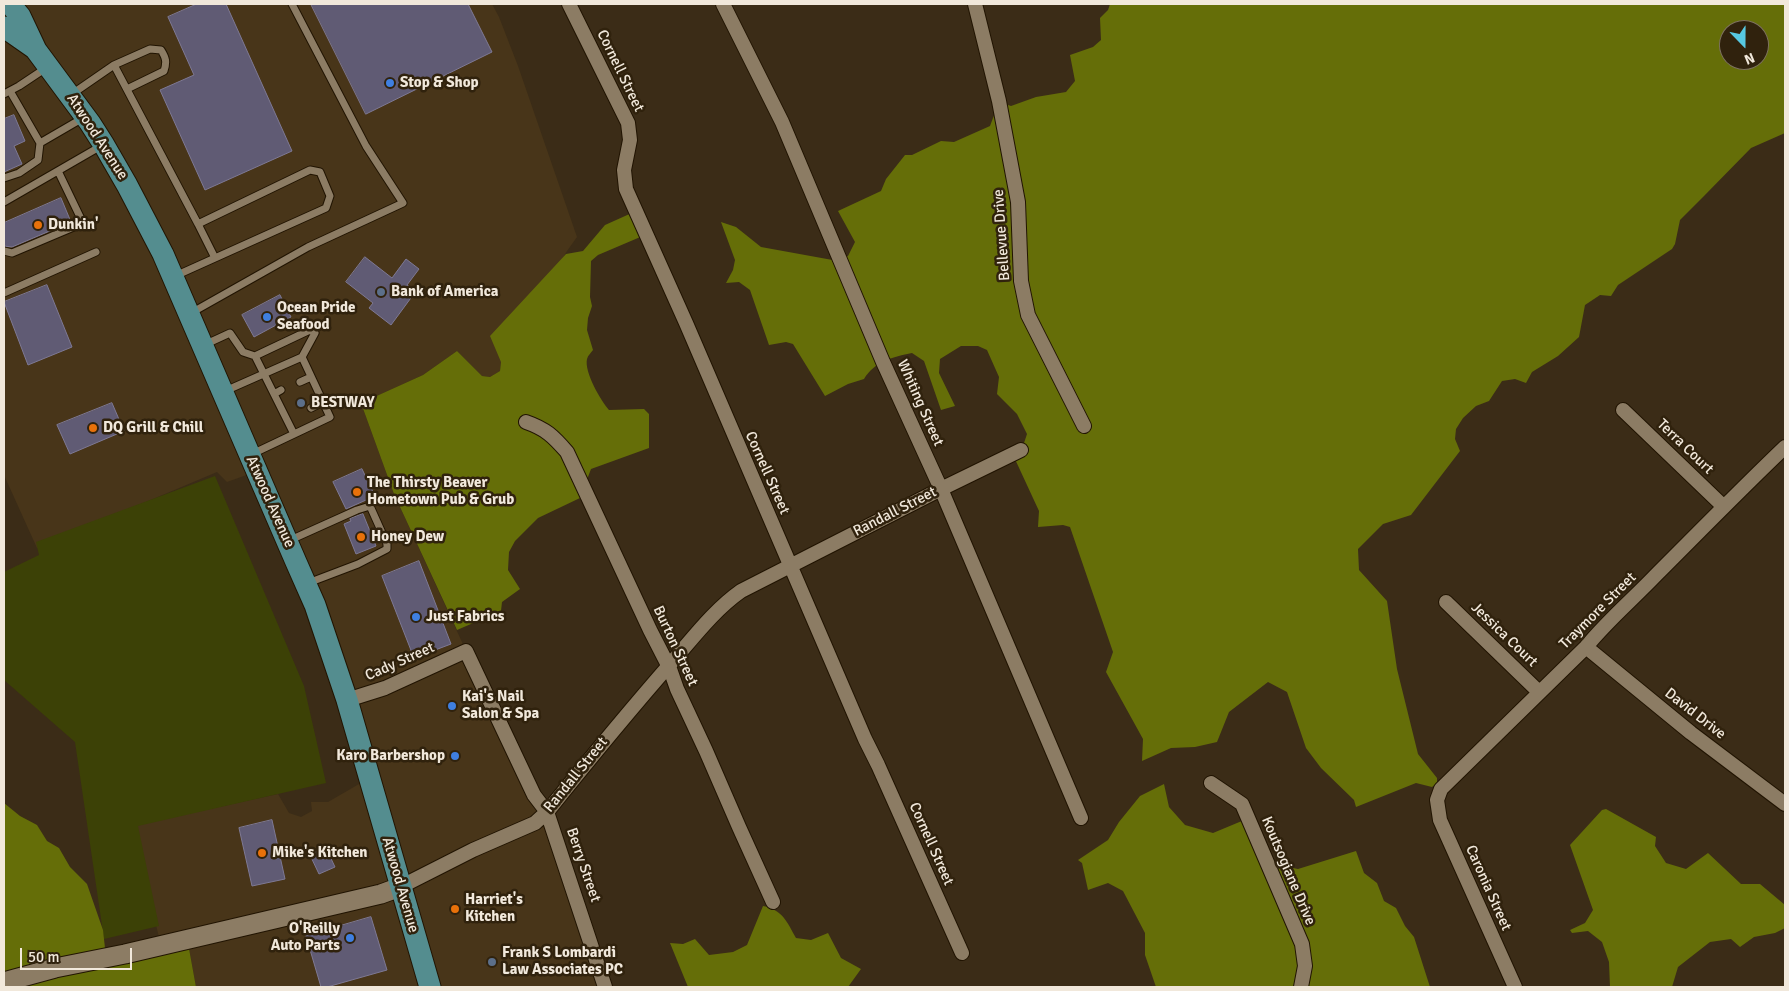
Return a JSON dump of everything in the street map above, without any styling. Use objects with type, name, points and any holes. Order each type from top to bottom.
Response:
[{"type":"main road","name":"Atwood Avenue","points":[[10,4],[20,16],[43,58],[104,145],[128,185],[163,254],[315,605],[347,700],[430,987]]},
{"type":"main road","name":"Atwood Avenue","points":[[4,27],[43,58]]},
{"type":"street","name":"Cornell Street","points":[[569,4],[628,123],[630,140],[624,170],[626,189],[686,323],[865,739],[962,954]]},
{"type":"street","name":"Whiting Street","points":[[723,4],[782,122],[883,362],[941,489],[1081,818]]},
{"type":"street","name":"Bellevue Drive","points":[[975,4],[999,101],[1018,202],[1021,281],[1028,315],[1084,426]]},
{"type":"street","name":"Terra Court","points":[[1623,410],[1723,506]]},
{"type":"street","name":"Burton Street","points":[[526,422],[542,428],[552,435],[567,452],[668,666],[773,902]]},
{"type":"street","name":"Traymore Street","points":[[1437,800],[1441,789],[1586,647],[1598,632],[1654,578],[1723,506],[1785,447]]},
{"type":"street","name":"Randall Street","points":[[4,982],[55,968],[125,954],[381,894],[535,823],[547,812],[623,717],[731,598],[790,565],[1021,450]]},
{"type":"street","name":"Jessica Court","points":[[1446,602],[1539,692]]},
{"type":"street","name":"David Drive","points":[[1586,647],[1691,733],[1785,804]]},
{"type":"street","name":"Cady Street","points":[[347,700],[385,688],[466,651]]},
{"type":"street","name":"Berry Street","points":[[466,651],[534,795],[547,812],[605,987]]},
{"type":"street","name":"Koutsogiane Drive","points":[[1211,783],[1242,804],[1302,944],[1305,966],[1301,987]]},
{"type":"street","name":"Caronia Street","points":[[1437,800],[1440,820],[1515,987]]},
{"type":"lane","points":[[188,315],[308,247],[404,203],[366,146],[292,4]]},
{"type":"lane","points":[[70,95],[114,65],[150,48],[161,50],[166,57],[167,64],[164,71],[127,89]]},
{"type":"lane","points":[[4,178],[19,173],[38,160],[40,143],[7,93],[43,58]]},
{"type":"lane","points":[[114,65],[214,258]]},
{"type":"lane","points":[[40,143],[85,117]]},
{"type":"lane","points":[[4,202],[104,145]]},
{"type":"lane","points":[[173,278],[326,208],[330,196],[320,172],[310,170],[198,224]]},
{"type":"lane","points":[[4,251],[12,253],[83,223],[58,171]]},
{"type":"lane","points":[[4,292],[96,252]]},
{"type":"lane","points":[[202,346],[230,333],[243,352],[255,356],[310,330],[315,333],[302,357],[222,392]]},
{"type":"lane","points":[[255,356],[264,374],[278,392],[294,434]]},
{"type":"lane","points":[[250,456],[330,417],[302,357]]},
{"type":"lane","points":[[300,382],[311,377]]},
{"type":"lane","points":[[311,408],[323,402]]},
{"type":"lane","points":[[287,541],[370,506],[387,544],[387,549],[378,555],[306,584]]},
{"type":"shaded area","points":[[4,4],[492,4],[518,66],[577,237],[501,362],[500,371],[490,377],[482,376],[457,351],[423,375],[361,403],[394,494],[529,788],[545,810],[606,987],[196,987],[188,943],[161,945],[133,833],[135,825],[278,794],[289,813],[301,817],[312,811],[311,802],[328,802],[366,780],[345,701],[255,472],[227,482],[217,472],[37,548],[4,475]]},
{"type":"green space","points":[[1110,4],[1785,4],[1785,133],[1751,148],[1680,220],[1675,244],[1672,249],[1618,285],[1611,296],[1600,295],[1585,305],[1579,337],[1558,356],[1532,372],[1526,383],[1515,379],[1502,381],[1489,401],[1476,406],[1463,418],[1456,429],[1455,439],[1460,451],[1411,515],[1383,524],[1358,549],[1359,570],[1387,601],[1397,669],[1418,754],[1437,778],[1437,783],[1432,787],[1416,783],[1356,807],[1354,800],[1321,768],[1306,748],[1287,692],[1268,682],[1229,712],[1217,742],[1195,747],[1171,748],[1142,761],[1143,739],[1106,672],[1113,652],[1070,527],[1063,525],[1038,527],[1039,511],[1014,457],[1023,446],[1027,434],[1017,414],[997,394],[999,377],[987,350],[978,346],[961,346],[940,359],[939,373],[955,406],[941,410],[924,361],[912,353],[885,361],[873,368],[864,379],[848,384],[825,396],[793,344],[786,342],[769,345],[750,290],[739,282],[726,283],[733,270],[735,260],[721,222],[736,227],[761,247],[838,261],[848,256],[855,242],[838,211],[881,191],[886,179],[905,155],[912,155],[941,141],[954,142],[990,126],[999,102],[1011,106],[1036,97],[1066,92],[1075,81],[1070,55],[1093,47],[1101,40],[1100,18],[1108,10]]},
{"type":"green space","points":[[634,212],[645,235],[598,255],[591,261],[590,297],[592,306],[587,330],[593,350],[587,358],[587,365],[594,386],[609,410],[644,409],[649,414],[649,448],[591,469],[580,498],[538,518],[515,541],[509,552],[508,570],[520,589],[502,602],[501,611],[457,630],[394,494],[361,403],[423,375],[457,351],[482,376],[490,377],[500,371],[501,362],[490,336],[566,254],[583,251],[605,225]]},
{"type":"green space","points":[[215,476],[304,686],[326,783],[138,826],[159,926],[104,939],[75,742],[4,680],[4,572],[39,555],[36,542]]},
{"type":"green space","points":[[1164,784],[1169,807],[1185,825],[1213,833],[1249,818],[1268,863],[1298,869],[1356,851],[1364,873],[1377,883],[1384,901],[1396,908],[1405,926],[1414,937],[1430,987],[1156,987],[1145,955],[1145,933],[1123,891],[1108,883],[1088,890],[1082,863],[1078,860],[1108,840],[1119,822],[1140,796]]},
{"type":"green space","points":[[4,803],[20,816],[37,825],[47,841],[59,848],[70,867],[87,884],[103,930],[106,957],[188,943],[196,987],[4,987]]},
{"type":"green space","points":[[1606,809],[1656,837],[1655,846],[1666,863],[1686,869],[1708,853],[1741,884],[1760,884],[1785,905],[1785,928],[1775,933],[1754,937],[1740,947],[1731,939],[1710,942],[1678,967],[1672,987],[1610,987],[1609,962],[1602,942],[1588,931],[1572,933],[1570,930],[1585,923],[1593,910],[1570,845],[1602,810]]},
{"type":"green space","points":[[763,906],[780,914],[796,938],[811,940],[828,933],[841,958],[861,969],[848,987],[688,987],[670,943],[683,944],[695,939],[709,955],[733,952],[747,945]]},
{"type":"building","points":[[197,4],[226,4],[292,151],[205,190],[160,90],[194,75],[168,17]]},
{"type":"building","name":"Stop & Shop","points":[[311,4],[468,4],[492,52],[366,114]]},
{"type":"building","points":[[14,115],[25,141],[14,146],[22,164],[4,172],[4,119]]},
{"type":"building","name":"Dunkin'","points":[[61,198],[71,222],[12,247],[4,246],[4,223]]},
{"type":"building","points":[[365,257],[392,278],[406,259],[419,269],[407,285],[416,291],[391,325],[369,308],[373,303],[346,282]]},
{"type":"building","points":[[47,285],[72,347],[28,365],[4,302]]},
{"type":"building","points":[[280,295],[291,317],[254,337],[242,315]]},
{"type":"building","points":[[112,403],[124,431],[70,454],[57,425]]},
{"type":"building","points":[[362,469],[375,496],[346,509],[333,482]]},
{"type":"building","points":[[363,514],[376,546],[356,554],[344,524],[351,521],[350,519]]},
{"type":"building","points":[[419,561],[451,644],[414,658],[382,576]]},
{"type":"building","name":"Mike's Kitchen","points":[[272,820],[285,879],[252,886],[239,828]]},
{"type":"building","points":[[326,848],[335,867],[319,874],[310,855]]},
{"type":"building","points":[[371,917],[387,970],[321,987],[306,936]]},
{"type":"place","name":"Stop & Shop","points":[[390,83]]},
{"type":"place","name":"Dunkin'","points":[[38,225]]},
{"type":"place","name":"Bank of America","points":[[381,292]]},
{"type":"place","name":"Ocean Pride Seafood","points":[[267,317]]},
{"type":"place","name":"BESTWAY","points":[[301,403]]},
{"type":"place","name":"DQ Grill & Chill","points":[[93,428]]},
{"type":"place","name":"The Thirsty Beaver Hometown Pub & Grub","points":[[357,492]]},
{"type":"place","name":"Honey Dew","points":[[361,537]]},
{"type":"place","name":"Just Fabrics","points":[[416,617]]},
{"type":"place","name":"Kai's Nail Salon & Spa","points":[[452,706]]},
{"type":"place","name":"Karo Barbershop","points":[[455,756]]},
{"type":"place","name":"Mike's Kitchen","points":[[262,853]]},
{"type":"place","name":"Harriet's Kitchen","points":[[455,909]]},
{"type":"place","name":"O'Reilly Auto Parts","points":[[350,938]]},
{"type":"place","name":"Frank S Lombardi Law Associates PC","points":[[492,962]]}]
